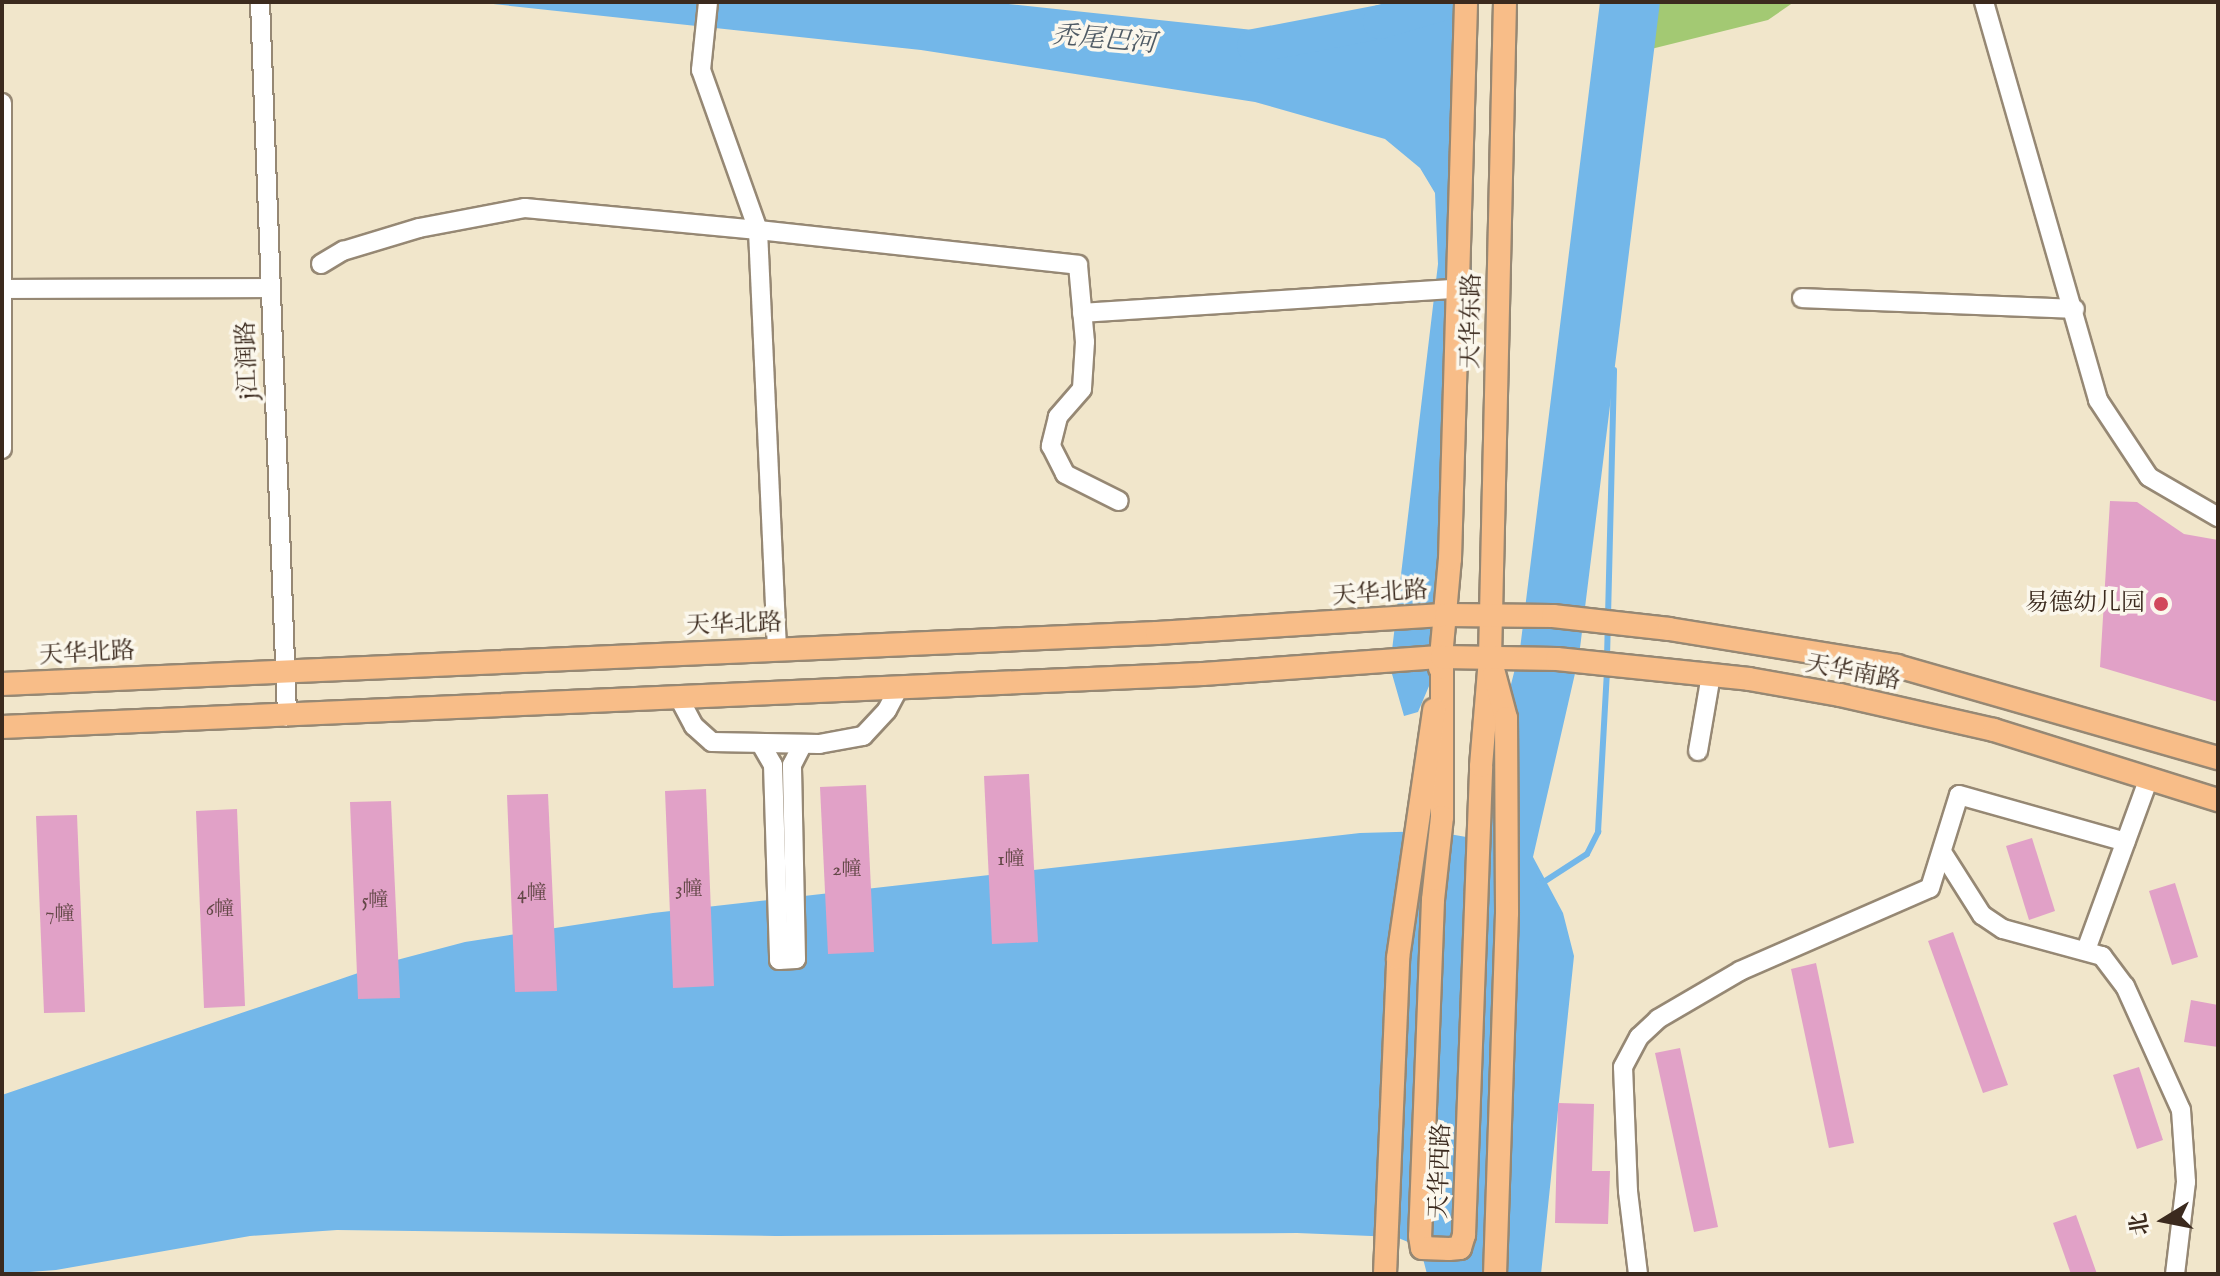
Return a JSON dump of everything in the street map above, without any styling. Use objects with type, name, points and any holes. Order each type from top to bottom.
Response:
[{"type":"main road","name":"天华东路","points":[[1466,2],[1458,289],[1468,615],[1490,649]]},
{"type":"main road","name":"天华东路","points":[[1443,647],[1468,615],[1504,59],[1505,2]]},
{"type":"main road","name":"天华南路","points":[[1468,615],[1553,616],[1669,629],[1897,666],[2218,758]]},
{"type":"main road","name":"天华北路","points":[[2,684],[1468,615]]},
{"type":"main road","name":"天华南路","points":[[1443,647],[1466,657],[1490,649],[1711,675],[1840,695],[1994,730],[2218,800]]},
{"type":"main road","name":"天华西路","points":[[1443,647],[1442,817],[1433,900],[1420,1208],[1420,1244],[1427,1248],[1456,1249],[1463,1243],[1481,766],[1490,649]]},
{"type":"main road","points":[[2,727],[1375,665],[1443,647],[1405,891],[1393,1026],[1385,1274]]},
{"type":"main road","points":[[1490,649],[1506,718],[1507,913],[1495,1274]]},
{"type":"street","name":"j江润路","points":[[260,2],[282,671],[287,716]]},
{"type":"street","points":[[708,2],[701,70],[758,230],[777,649]]},
{"type":"street","points":[[1984,2],[2075,309],[2098,400],[2149,477],[2218,517]]},
{"type":"street","points":[[2,103],[2,449]]},
{"type":"street","points":[[321,264],[343,251],[419,228],[525,208],[1078,265],[1082,313],[1082,389],[1058,417],[1051,446],[1065,474],[1119,501]]},
{"type":"street","points":[[3,289],[270,288]]},
{"type":"street","points":[[1082,313],[1458,289]]},
{"type":"street","points":[[1802,298],[2075,309]]},
{"type":"street","points":[[1698,751],[1711,675]]},
{"type":"street","points":[[679,698],[703,737],[723,746],[802,745],[863,736],[887,710],[899,687]]},
{"type":"street","points":[[762,746],[773,765],[779,960],[796,959],[792,765],[802,745]]},
{"type":"street","points":[[2086,950],[2149,778]]},
{"type":"street","points":[[1638,1274],[1623,1067],[1634,1044],[1658,1019],[1740,971],[1930,888],[1959,795],[2126,842]]},
{"type":"street","points":[[1942,852],[1982,915],[2003,929],[2086,950],[2111,963],[2125,986],[2181,1110],[2186,1182],[2175,1274]]},
{"type":"green space","points":[[1643,2],[1794,2],[1768,20],[1643,51]]},
{"type":"water","points":[[474,2],[989,2],[1348,40],[1367,38],[1389,26],[1400,17],[1404,2],[1469,2],[1472,270],[1432,679],[1418,712],[1404,716],[1390,667],[1438,264],[1435,193],[1420,168],[1385,139],[1255,102],[921,50]]},
{"type":"water","points":[[1600,2],[1660,2],[1579,656],[1533,857],[1563,913],[1574,956],[1541,1274],[1427,1274],[1420,1247],[1396,1237],[1297,1233],[776,1236],[337,1230],[250,1236],[56,1270],[2,1274],[2,1095],[393,961],[465,942],[653,913],[1360,833],[1432,831],[1472,838],[1520,649]]},
{"type":"building","name":"易德幼儿园","points":[[2110,501],[2137,502],[2184,534],[2218,540],[2218,702],[2100,667]]},
{"type":"building","points":[[1029,774],[1038,942],[992,944],[984,776]]},
{"type":"building","points":[[866,785],[874,952],[828,954],[820,787]]},
{"type":"building","points":[[706,789],[714,986],[673,988],[665,791]]},
{"type":"building","points":[[548,794],[557,991],[515,992],[507,795]]},
{"type":"building","points":[[391,801],[400,998],[358,999],[350,802]]},
{"type":"building","points":[[237,809],[245,1006],[204,1008],[196,811]]},
{"type":"building","points":[[77,815],[85,1012],[44,1013],[36,816]]},
{"type":"building","points":[[2032,838],[2055,911],[2029,920],[2006,846]]},
{"type":"building","points":[[2175,883],[2198,957],[2172,965],[2149,891]]},
{"type":"building","points":[[1953,932],[2008,1085],[1983,1093],[1928,941]]},
{"type":"building","points":[[1816,963],[1854,1143],[1829,1148],[1791,969]]},
{"type":"building","points":[[2191,1000],[2218,1005],[2218,1047],[2184,1042]]},
{"type":"building","points":[[1680,1048],[1718,1227],[1694,1232],[1655,1053]]},
{"type":"building","points":[[2139,1067],[2163,1140],[2137,1149],[2113,1075]]},
{"type":"building","points":[[1558,1103],[1594,1104],[1592,1171],[1610,1171],[1608,1224],[1555,1223]]},
{"type":"building","points":[[2076,1215],[2097,1274],[2071,1274],[2053,1223]]},
{"type":"waterway","name":"秃尾巴河","points":[[1254,46],[1380,22],[1448,2]]},
{"type":"waterway","points":[[1607,658],[1614,370]]},
{"type":"waterway","points":[[1539,885],[1587,854],[1598,832],[1607,669]]},
{"type":"place","name":"易德幼儿园","points":[[2161,604]]}]
